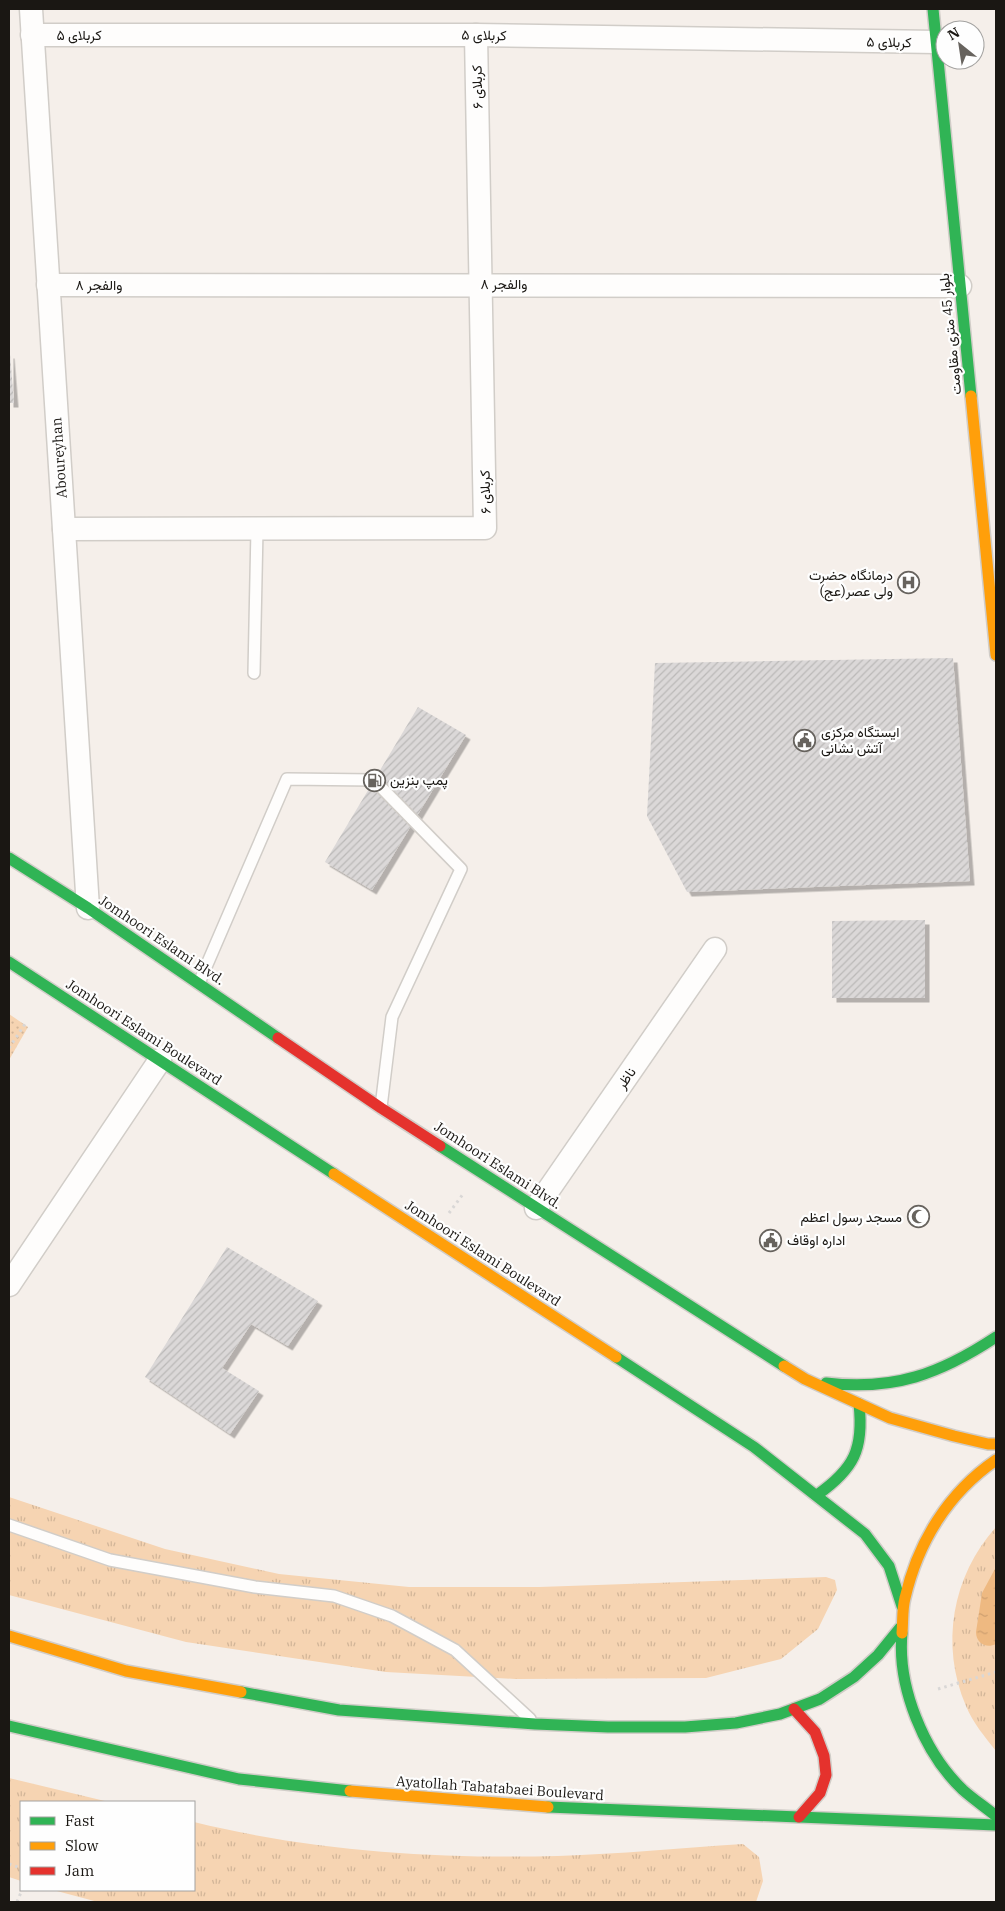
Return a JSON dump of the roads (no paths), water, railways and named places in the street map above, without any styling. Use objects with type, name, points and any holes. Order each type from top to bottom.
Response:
[{"type":"main road","name":"بلوار 45 متری مقاومت","points":[[932,9],[935,34]]},
{"type":"main road","name":"بلوار 45 متری مقاومت","points":[[939,70],[996,656]]},
{"type":"main road","name":"Jomhoori Eslami Blvd.","points":[[9,858],[88,908],[381,1108],[805,1379],[890,1418],[954,1436],[996,1444]]},
{"type":"main road","name":"Jomhoori Eslami Boulevard","points":[[9,962],[754,1447],[865,1534],[890,1566],[902,1606]]},
{"type":"main road","points":[[805,1379],[834,1384],[865,1385],[902,1381],[924,1376],[952,1364],[978,1350],[996,1337]]},
{"type":"main road","points":[[817,1495],[835,1483],[850,1467],[859,1447],[862,1426],[859,1404]]},
{"type":"main road","points":[[996,1460],[966,1484],[943,1510],[924,1540],[914,1564],[902,1606],[900,1628],[901,1664],[908,1698],[920,1730],[937,1759],[958,1785],[983,1808],[996,1816]]},
{"type":"main road","points":[[9,1636],[126,1671],[339,1710],[535,1724],[608,1727],[685,1727],[736,1723],[780,1714],[820,1699],[854,1677],[878,1655],[900,1628]]},
{"type":"main road","points":[[794,1709],[815,1732],[824,1756],[826,1775],[820,1794],[800,1817]]},
{"type":"main road","name":"Ayatollah Tabatabaei Boulevard","points":[[9,1726],[239,1779],[321,1789],[401,1797],[560,1808],[996,1825]]},
{"type":"street","name":"Aboureyhan","points":[[31,9],[88,908]]},
{"type":"street","name":"کربلای ۵","points":[[32,34],[476,35],[935,42]]},
{"type":"street","name":"کربلای ۶","points":[[64,529],[485,528],[476,35]]},
{"type":"street","name":"والفجر ۸","points":[[48,285],[960,286]]},
{"type":"street","name":"ناظر","points":[[536,1208],[715,949]]},
{"type":"street","points":[[9,1285],[160,1060]]},
{"type":"lane","points":[[254,673],[257,528]]},
{"type":"lane","points":[[199,983],[287,778],[374,780],[461,869],[392,1017],[381,1108]]},
{"type":"lane","points":[[9,1524],[110,1560],[255,1587],[334,1596],[392,1616],[455,1650],[535,1724]]},
{"type":"water","points":[[996,1567],[996,1644],[989,1646],[980,1642],[976,1632],[982,1593]]},
{"type":"place","name":"درمانگاه حضرت ولی عصر(عج)","points":[[909,583]]},
{"type":"place","name":"ایستگاه مرکزی آتش نشانی","points":[[805,740]]},
{"type":"place","name":"پمپ بنزین","points":[[374,780]]},
{"type":"place","name":"مسجد رسول اعظم","points":[[918,1217]]},
{"type":"place","name":"اداره اوقاف","points":[[771,1240]]}]
